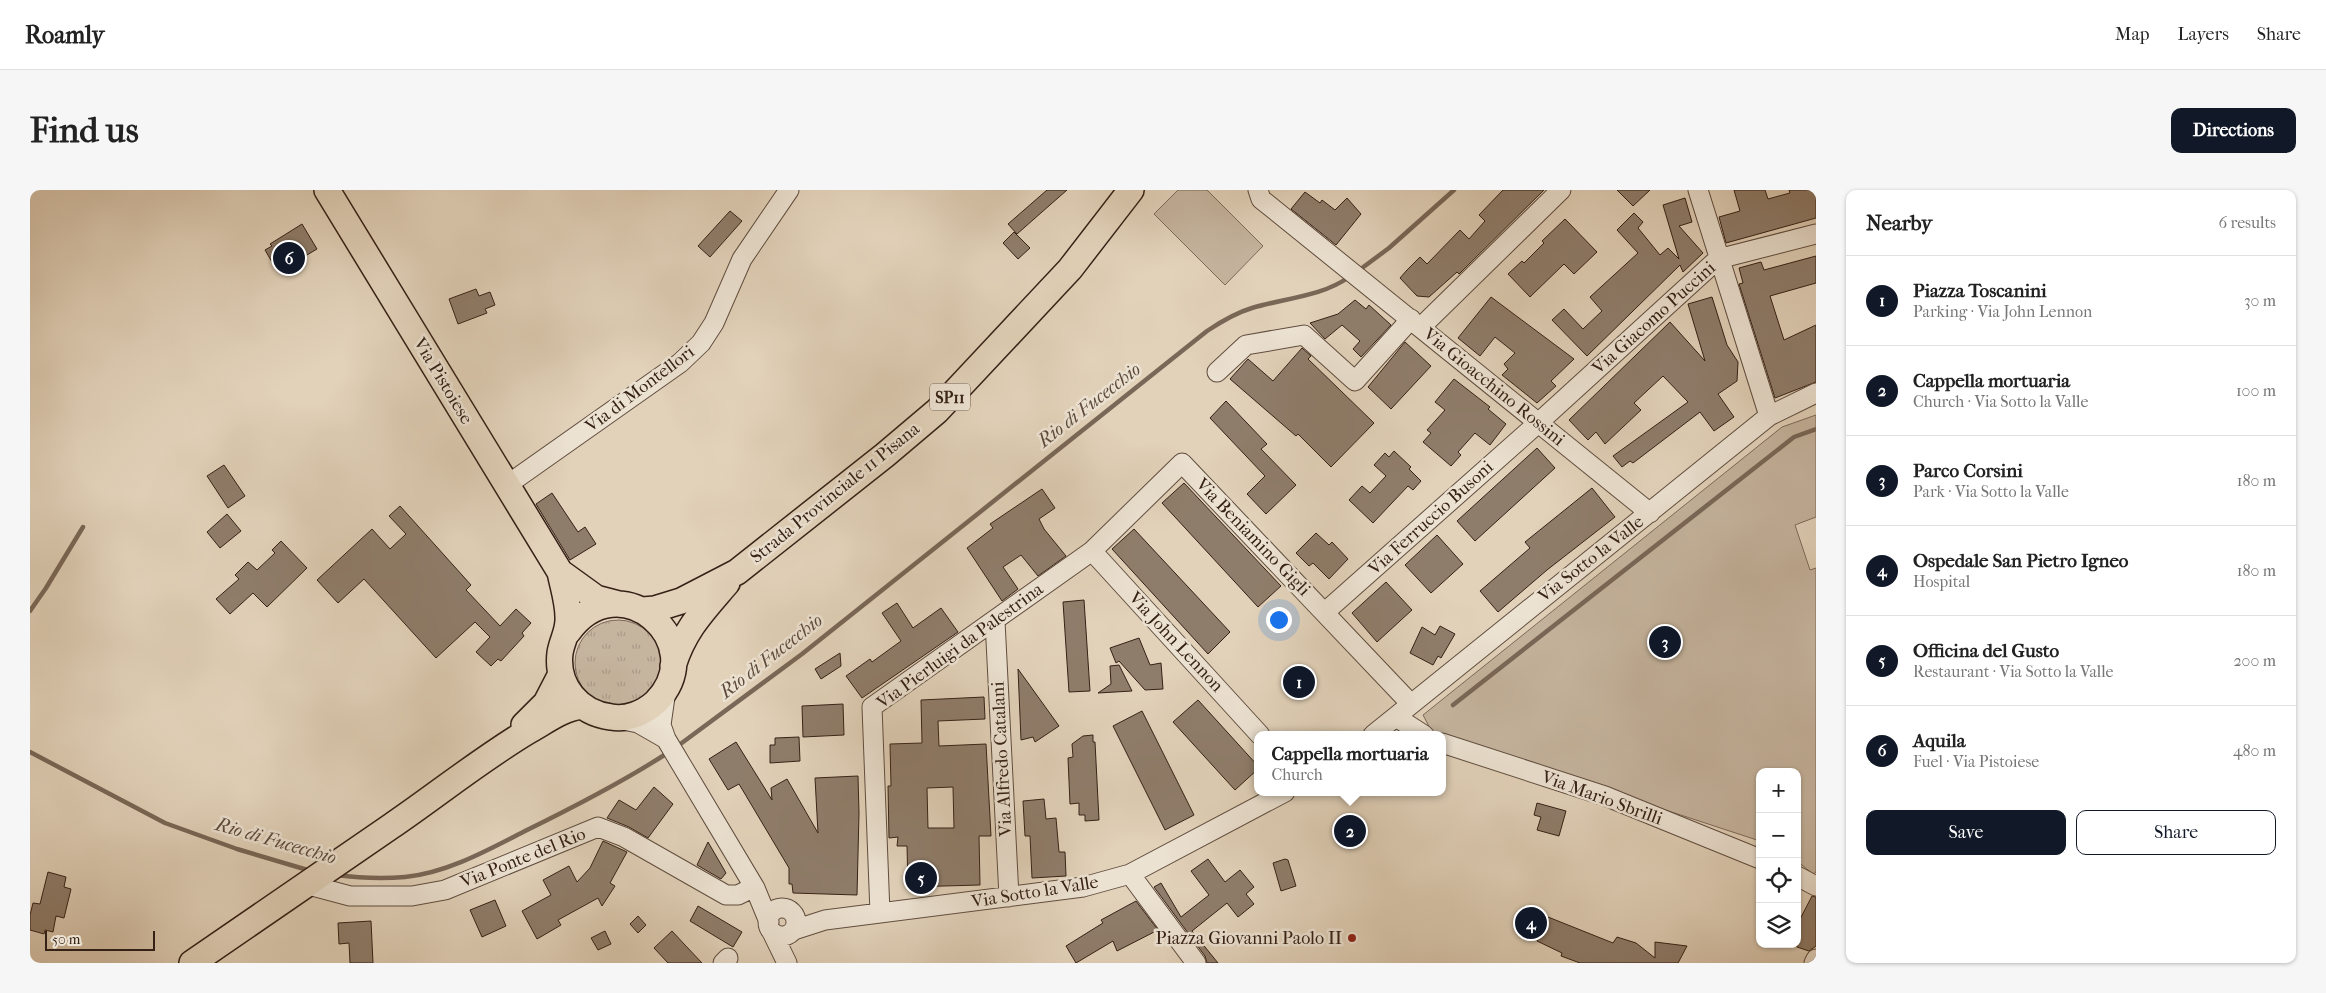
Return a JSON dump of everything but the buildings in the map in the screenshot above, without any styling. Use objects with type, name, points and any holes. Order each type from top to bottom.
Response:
[{"type":"main road","name":"Via Pistoiese","points":[[327,190],[560,572],[568,616],[568,632]]},
{"type":"main road","name":"Strada Provinciale 11 Pisana","points":[[643,610],[655,609],[681,601],[737,572],[819,509],[937,411],[1070,269],[1131,190]]},
{"type":"main road","name":"Via Pistoiese","points":[[560,572],[596,598],[619,604]]},
{"type":"main road","name":"Strada Provinciale 11 Pisana","points":[[670,677],[680,644],[688,630],[737,572]]},
{"type":"main road","points":[[619,604],[643,610],[657,620],[667,634],[672,651],[670,677],[658,699],[646,710],[630,716],[615,718],[603,716],[582,706],[569,692],[561,674],[560,652],[568,632],[581,616],[604,606],[619,604]]},
{"type":"main road","points":[[496,750],[546,703],[561,674]]},
{"type":"main road","points":[[192,963],[341,859],[389,828],[496,750],[547,720],[572,708],[582,706]]},
{"type":"street","name":"Via di Montellori","points":[[507,485],[680,363],[701,344],[714,323],[742,259],[789,190]]},
{"type":"street","name":"Via Gioacchino Rossini","points":[[1258,190],[1260,199],[1416,323],[1537,424],[1650,513]]},
{"type":"street","points":[[1217,372],[1246,345],[1304,335],[1355,380],[1561,190]]},
{"type":"street","points":[[1698,190],[1718,259],[1769,416]]},
{"type":"street","name":"Via Giacomo Puccini","points":[[1537,424],[1718,259],[1816,234]]},
{"type":"street","name":"Via Sotto la Valle","points":[[1378,731],[1769,416],[1816,394]]},
{"type":"street","name":"Via Ferruccio Busoni","points":[[1325,612],[1537,424]]},
{"type":"street","name":"Via Beniamino Gigli","points":[[1092,551],[1182,463],[1411,704]]},
{"type":"street","name":"Via Pierluigi da Palestrina","points":[[880,913],[872,707],[1092,551]]},
{"type":"street","name":"Via John Lennon","points":[[1092,551],[1256,731]]},
{"type":"street","name":"Via Alfredo Catalani","points":[[995,621],[1009,897]]},
{"type":"street","points":[[670,677],[661,725],[666,740],[755,887],[786,963]]},
{"type":"street","points":[[1396,717],[1418,731]]},
{"type":"street","points":[[615,718],[638,723],[666,740]]},
{"type":"street","name":"Via Mario Sbrilli","points":[[1446,744],[1604,796],[1758,858]]},
{"type":"street","name":"Via Sotto la Valle","points":[[791,921],[799,916],[825,920],[1083,887],[1130,874],[1278,796]]},
{"type":"street","name":"Via Ponte del Rio","points":[[300,888],[350,896],[412,896],[437,892],[489,873],[598,827],[624,837],[726,895],[738,895],[755,887]]},
{"type":"street","points":[[1130,874],[1196,963]]},
{"type":"street","points":[[1801,878],[1816,886]]},
{"type":"street","points":[[755,887],[791,921],[791,963]]},
{"type":"street","points":[[770,926],[775,911],[791,921]]},
{"type":"street","points":[[770,926],[781,936],[791,921]]},
{"type":"green space","points":[[1178,190],[1207,190],[1263,246],[1225,285],[1154,214]]},
{"type":"green space","points":[[1816,415],[1816,517],[1795,525],[1810,570],[1816,568],[1816,872],[1813,874],[1801,864],[1801,768],[1756,768],[1756,840],[1446,738],[1446,731],[1431,731],[1423,715],[1782,427]]},
{"type":"green space","points":[[618,620],[634,623],[642,627],[654,639],[658,647],[661,663],[658,679],[654,687],[642,699],[634,703],[618,706],[602,703],[594,699],[582,687],[578,679],[575,663],[578,647],[582,639],[594,627],[602,623]]},
{"type":"waterway","name":"Rio di Fucecchio","points":[[1358,271],[1389,248],[1454,190]]},
{"type":"waterway","name":"Rio di Fucecchio","points":[[675,748],[802,654],[1207,331],[1246,310],[1315,293],[1338,284],[1349,277]]},
{"type":"waterway","points":[[1453,705],[1794,437],[1816,429]]},
{"type":"waterway","points":[[30,611],[83,527]]},
{"type":"waterway","name":"Rio di Fucecchio","points":[[30,752],[165,823],[237,849],[311,871]]},
{"type":"waterway","name":"Rio di Fucecchio","points":[[336,875],[370,878],[405,877],[421,875],[452,866],[482,853],[580,803],[634,774],[669,752]]},
{"type":"place","name":"Aquila","points":[[289,258]]},
{"type":"place","name":"Parco Corsini","points":[[1665,642]]},
{"type":"place","name":"Piazza Toscanini","points":[[1299,682]]},
{"type":"place","name":"Cappella mortuaria","points":[[1350,831]]},
{"type":"place","name":"Officina del Gusto","points":[[921,878]]},
{"type":"place","name":"Ospedale San Pietro Igneo","points":[[1531,923]]},
{"type":"place","name":"Piazza Giovanni Paolo II","points":[[1352,938]]}]
